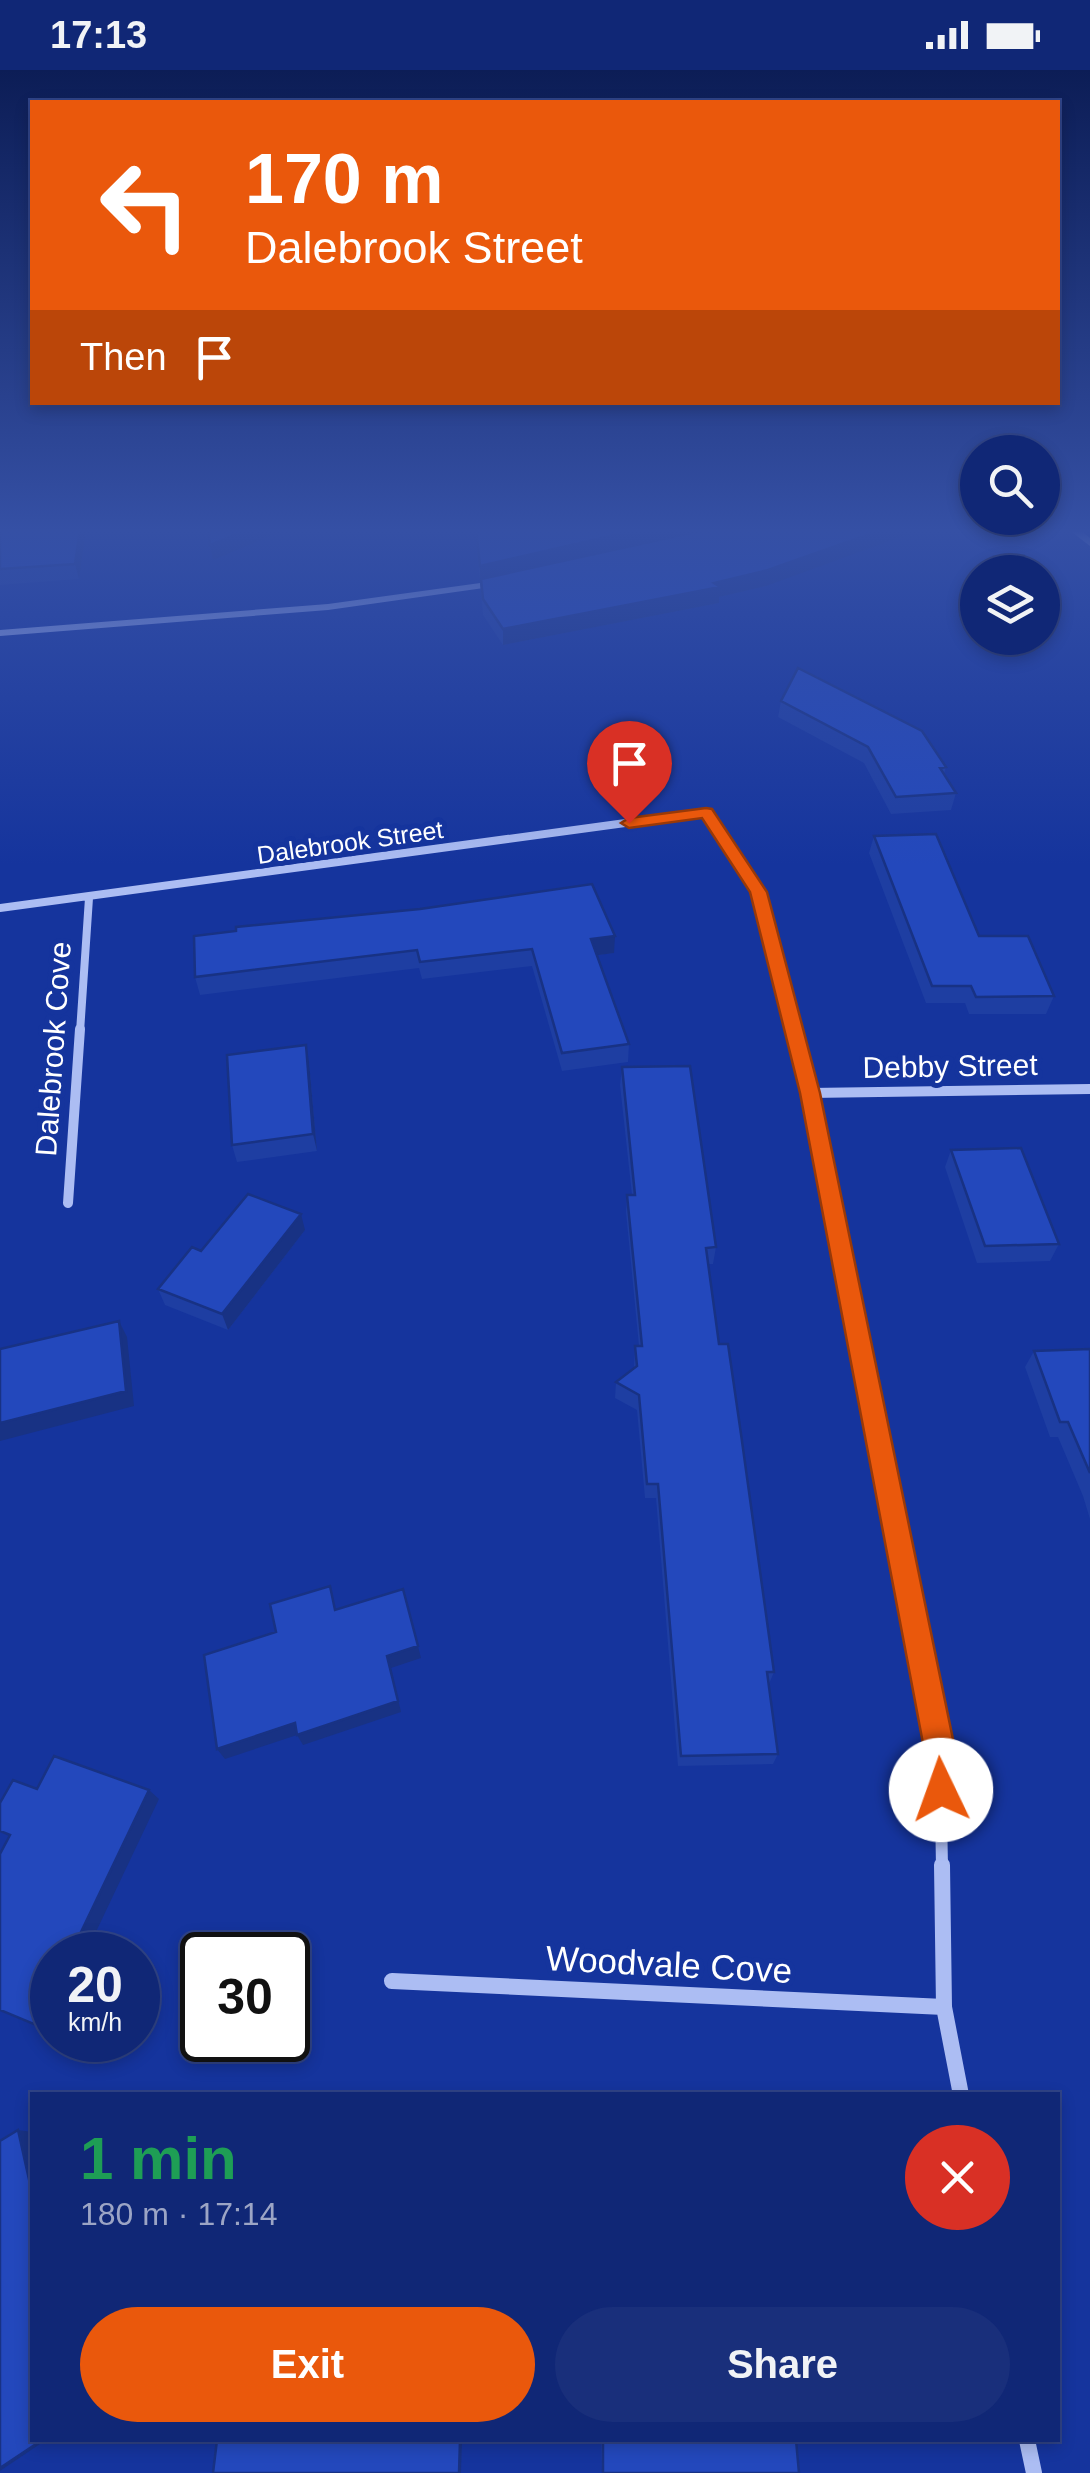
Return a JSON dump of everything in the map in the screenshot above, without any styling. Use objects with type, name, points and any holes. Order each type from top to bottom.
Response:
[{"type":"street","name":"Dalebrook Street","points":[[0,908],[706,812],[759,892],[810,1093]]},
{"type":"street","name":"Dalebrook Cove","points":[[68,1203],[89,898]]},
{"type":"street","name":"Debby Street","points":[[810,1093],[1090,1089]]},
{"type":"street","points":[[810,1093],[940,1754],[944,2007],[960,2092]]},
{"type":"street","name":"Woodvale Cove","points":[[392,1981],[944,2007]]},
{"type":"street","points":[[1028,2442],[1034,2473]]},
{"type":"building","points":[[798,668],[922,731],[946,767],[940,768],[956,793],[896,797],[868,747],[781,701]]},
{"type":"building","points":[[936,834],[979,936],[1028,936],[1054,996],[976,997],[971,986],[932,986],[874,836]]},
{"type":"building","points":[[592,884],[615,936],[591,939],[629,1044],[562,1053],[532,949],[420,962],[417,950],[195,977],[194,936],[236,931],[236,927],[420,909]]},
{"type":"building","points":[[306,1045],[313,1134],[232,1145],[227,1055]]},
{"type":"building","points":[[690,1066],[716,1247],[706,1248],[719,1344],[728,1344],[741,1434],[774,1672],[767,1672],[778,1754],[681,1756],[658,1484],[647,1484],[639,1395],[616,1382],[637,1366],[635,1346],[642,1346],[627,1195],[635,1195],[622,1067]]},
{"type":"building","points":[[1021,1148],[1059,1244],[985,1246],[951,1150]]},
{"type":"building","points":[[248,1194],[301,1214],[222,1314],[158,1289],[192,1247],[201,1251]]},
{"type":"building","points":[[119,1321],[126,1391],[0,1423],[0,1349]]},
{"type":"building","points":[[1090,1349],[1090,1473],[1068,1422],[1060,1422],[1034,1351]]},
{"type":"building","points":[[330,1586],[335,1610],[403,1589],[418,1646],[387,1656],[398,1701],[297,1735],[295,1723],[217,1749],[204,1655],[276,1632],[270,1604]]},
{"type":"building","points":[[54,1756],[149,1790],[81,1932],[30,1932],[30,2022],[0,2010],[0,1854],[10,1835],[0,1831],[0,1803],[13,1780],[37,1789]]},
{"type":"building","points":[[18,2130],[30,2184],[30,2442],[39,2442],[0,2468],[0,2141]]},
{"type":"building","points":[[217,2442],[460,2442],[459,2473],[213,2473]]},
{"type":"building","points":[[603,2442],[796,2442],[799,2473],[603,2473]]},
{"type":"route","points":[[629,823],[706,812],[759,892],[810,1093],[940,1754],[941,1790]]}]
